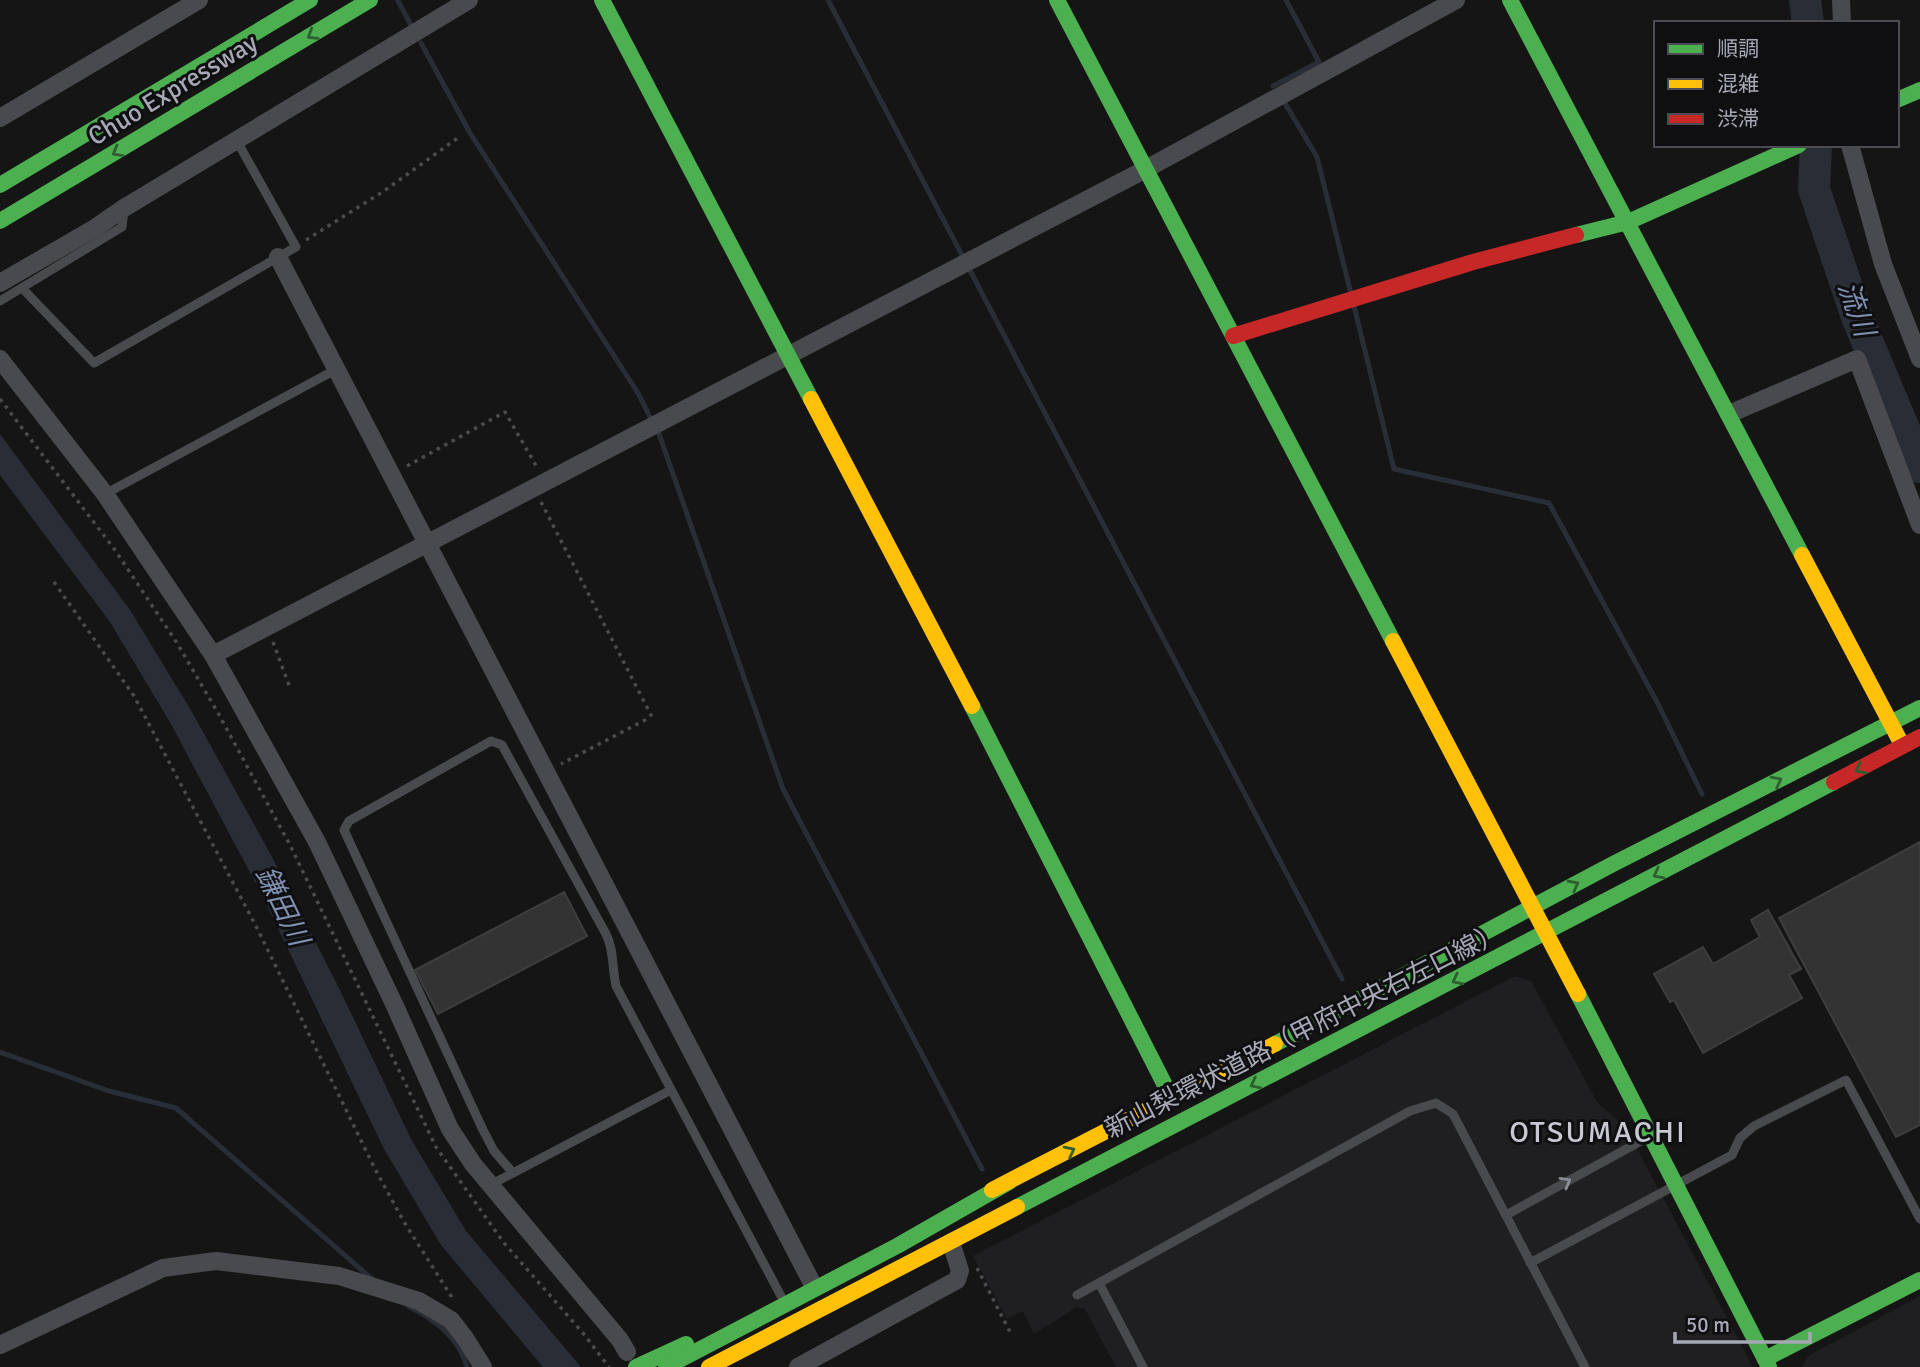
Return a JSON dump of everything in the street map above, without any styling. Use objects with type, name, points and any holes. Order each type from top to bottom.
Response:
[{"type":"main road","name":"Chuo Expressway","points":[[0,184],[310,0]]},
{"type":"main road","name":"Chuo Expressway","points":[[0,221],[370,0]]},
{"type":"main road","points":[[602,0],[970,702],[1172,1099]]},
{"type":"main road","points":[[1058,0],[1652,1135],[1767,1363],[1920,1280]]},
{"type":"main road","points":[[1510,0],[1903,746]]},
{"type":"main road","points":[[1899,99],[1920,90]]},
{"type":"main road","points":[[1233,336],[1473,262],[1628,222],[1795,147]]},
{"type":"main road","name":"新山梨環状道路（甲府中央右左口線）","points":[[1009,1182],[1172,1099],[1613,864],[1920,708]]},
{"type":"main road","name":"新山梨環状道路（甲府中央右左口線）","points":[[709,1367],[1920,737]]},
{"type":"main road","points":[[632,1360],[781,1296],[1009,1182]]},
{"type":"main road","points":[[666,1367],[897,1247],[1009,1182]]},
{"type":"street","points":[[0,118],[199,0]]},
{"type":"street","points":[[0,283],[469,0]]},
{"type":"street","points":[[213,655],[1146,169],[1456,0]]},
{"type":"street","points":[[1841,0],[1842,21]]},
{"type":"street","points":[[1851,147],[1883,264],[1919,356]]},
{"type":"street","points":[[278,257],[811,1281]]},
{"type":"street","points":[[0,359],[105,494],[213,655],[317,842],[450,1129],[473,1164],[620,1340],[632,1360]]},
{"type":"street","points":[[1729,414],[1857,359],[1920,526]]},
{"type":"street","points":[[799,1367],[957,1280],[960,1271],[951,1242]]},
{"type":"street","points":[[0,1345],[163,1268],[216,1261],[339,1276],[419,1301],[451,1320],[483,1367]]},
{"type":"lane","points":[[22,288],[94,363],[296,247],[237,141]]},
{"type":"lane","points":[[0,301],[122,227],[124,208]]},
{"type":"lane","points":[[105,494],[335,370]]},
{"type":"lane","points":[[513,1173],[494,1151],[483,1130],[344,830],[349,821],[491,741],[502,745],[612,945],[611,965],[616,986],[781,1296]]},
{"type":"lane","points":[[612,945],[631,934]]},
{"type":"lane","points":[[1531,1263],[1732,1155],[1740,1139],[1754,1126],[1846,1080],[1920,1219]]},
{"type":"lane","points":[[490,1185],[671,1090]]},
{"type":"lane","points":[[1077,1295],[1410,1111],[1436,1103],[1453,1114],[1586,1367]]},
{"type":"lane","points":[[1506,1215],[1652,1135]]},
{"type":"lane","points":[[1099,1283],[1143,1367]]},
{"type":"path","points":[[296,247],[384,191],[459,137]]},
{"type":"path","points":[[0,399],[115,550],[177,643],[211,701],[290,845],[436,1147],[504,1243],[583,1333],[609,1367]]},
{"type":"path","points":[[390,476],[505,412],[650,715],[545,773]]},
{"type":"path","points":[[54,582],[134,696],[178,775],[257,928],[375,1169],[404,1222],[452,1296],[451,1320]]},
{"type":"path","points":[[267,627],[290,688]]},
{"type":"path","points":[[981,1276],[1010,1332]]},
{"type":"shaded area","points":[[1515,976],[1531,981],[1597,1102],[1626,1128],[1753,1367],[1116,1367],[1085,1309],[1077,1307],[1034,1334],[1023,1311],[1007,1319],[973,1256]]},
{"type":"shaded area","points":[[1920,1296],[1920,1367],[1802,1367],[1808,1356]]},
{"type":"water","name":"鎌田川","points":[[0,434],[130,610],[192,712],[271,855],[339,988],[411,1139],[466,1231],[581,1367],[543,1367],[441,1245],[384,1149],[262,895],[171,724],[110,622],[0,475]]},
{"type":"building","points":[[1920,842],[1920,1125],[1896,1137],[1779,918]]},
{"type":"building","points":[[564,892],[587,936],[438,1014],[415,970]]},
{"type":"building","points":[[1768,910],[1801,969],[1789,975],[1802,998],[1703,1053],[1674,1000],[1670,1002],[1654,974],[1703,947],[1713,964],[1760,937],[1751,920]]},
{"type":"waterway","points":[[828,0],[1342,979]]},
{"type":"waterway","points":[[1273,86],[1319,62],[1286,0]]},
{"type":"waterway","name":"流川","points":[[1805,0],[1808,21]]},
{"type":"waterway","points":[[398,1],[411,25]]},
{"type":"waterway","points":[[421,43],[470,133],[638,393],[650,417]]},
{"type":"waterway","points":[[1283,100],[1317,157],[1351,294]]},
{"type":"waterway","name":"流川","points":[[1816,147],[1814,189],[1857,317],[1920,467]]},
{"type":"waterway","points":[[1354,306],[1394,469],[1549,503],[1657,702],[1702,794]]},
{"type":"waterway","points":[[658,431],[783,789],[982,1169]]},
{"type":"waterway","points":[[0,1052],[109,1091],[176,1108],[372,1279]]},
{"type":"waterway","points":[[408,1306],[427,1317],[452,1338],[467,1367]]},
{"type":"traffic: fast","points":[[0,185],[310,0]]},
{"type":"traffic: fast","points":[[0,221],[370,0]]},
{"type":"traffic: fast","points":[[602,0],[811,399]]},
{"type":"traffic: fast","points":[[1057,0],[1393,641]]},
{"type":"traffic: fast","points":[[1510,0],[1802,555]]},
{"type":"traffic: fast","points":[[1899,99],[1920,90]]},
{"type":"traffic: fast","points":[[1576,235],[1628,222],[1795,147]]},
{"type":"traffic: fast","points":[[972,706],[1172,1099]]},
{"type":"traffic: fast","points":[[1275,1044],[1613,864],[1920,708]]},
{"type":"traffic: fast","points":[[1017,1207],[1834,782]]},
{"type":"traffic: fast","points":[[1578,994],[1769,1367]]},
{"type":"traffic: fast","points":[[666,1367],[897,1246],[1009,1182]]},
{"type":"traffic: fast","points":[[1765,1359],[1920,1280]]},
{"type":"traffic: fast","points":[[636,1367],[686,1344]]},
{"type":"traffic: slow","points":[[811,399],[972,706]]},
{"type":"traffic: slow","points":[[1802,555],[1899,739]]},
{"type":"traffic: slow","points":[[1393,641],[1578,994]]},
{"type":"traffic: slow","points":[[992,1190],[1275,1044]]},
{"type":"traffic: slow","points":[[709,1367],[1017,1207]]},
{"type":"traffic: jam","points":[[1233,336],[1473,262],[1576,235]]},
{"type":"traffic: jam","points":[[1834,782],[1920,737]]},
{"type":"district","name":"OTSUMACHI","points":[[1598,1132]]}]
